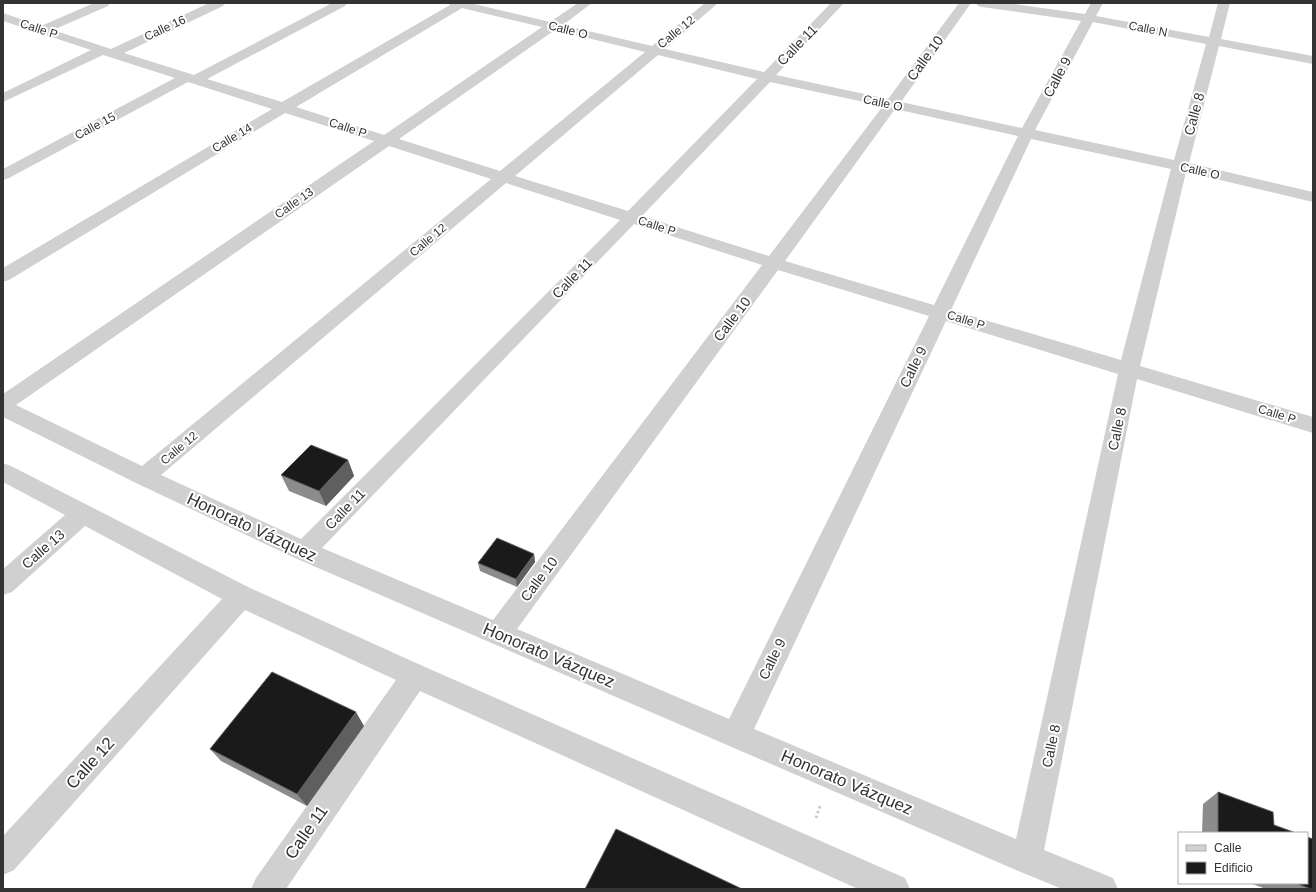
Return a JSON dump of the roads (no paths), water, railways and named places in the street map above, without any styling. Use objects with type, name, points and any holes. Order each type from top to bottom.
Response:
[{"type":"street","points":[[42,30],[104,3]]},
{"type":"street","name":"Calle 16","points":[[3,98],[219,3]]},
{"type":"street","name":"Calle 15","points":[[3,175],[341,3]]},
{"type":"street","name":"Calle O","points":[[459,3],[552,27],[766,78],[1180,166],[1313,197]]},
{"type":"street","name":"Calle 14","points":[[3,276],[459,3]]},
{"type":"street","name":"Calle 13","points":[[3,404],[586,3]]},
{"type":"street","name":"Calle 12","points":[[144,477],[712,3]]},
{"type":"street","name":"Calle 11","points":[[304,551],[631,218],[838,3]]},
{"type":"street","name":"Calle 10","points":[[498,634],[965,3]]},
{"type":"street","name":"Calle N","points":[[982,3],[1093,11],[1214,42],[1313,60]]},
{"type":"street","name":"Calle 8","points":[[1027,859],[1129,370],[1180,166],[1224,3]]},
{"type":"street","name":"Calle 9","points":[[736,735],[1026,134],[1093,11]]},
{"type":"street","name":"Calle P","points":[[13,24],[42,30],[107,52],[774,263],[1313,425]]},
{"type":"street","name":"Honorato Vázquez","points":[[3,408],[144,477],[304,551],[1027,859],[1102,889]]},
{"type":"street","points":[[3,472],[240,596],[415,676],[894,889]]},
{"type":"street","name":"Calle 13","points":[[3,584],[82,514]]},
{"type":"street","name":"Calle 12","points":[[3,859],[240,596]]},
{"type":"street","name":"Calle 11","points":[[267,889],[415,676]]}]
